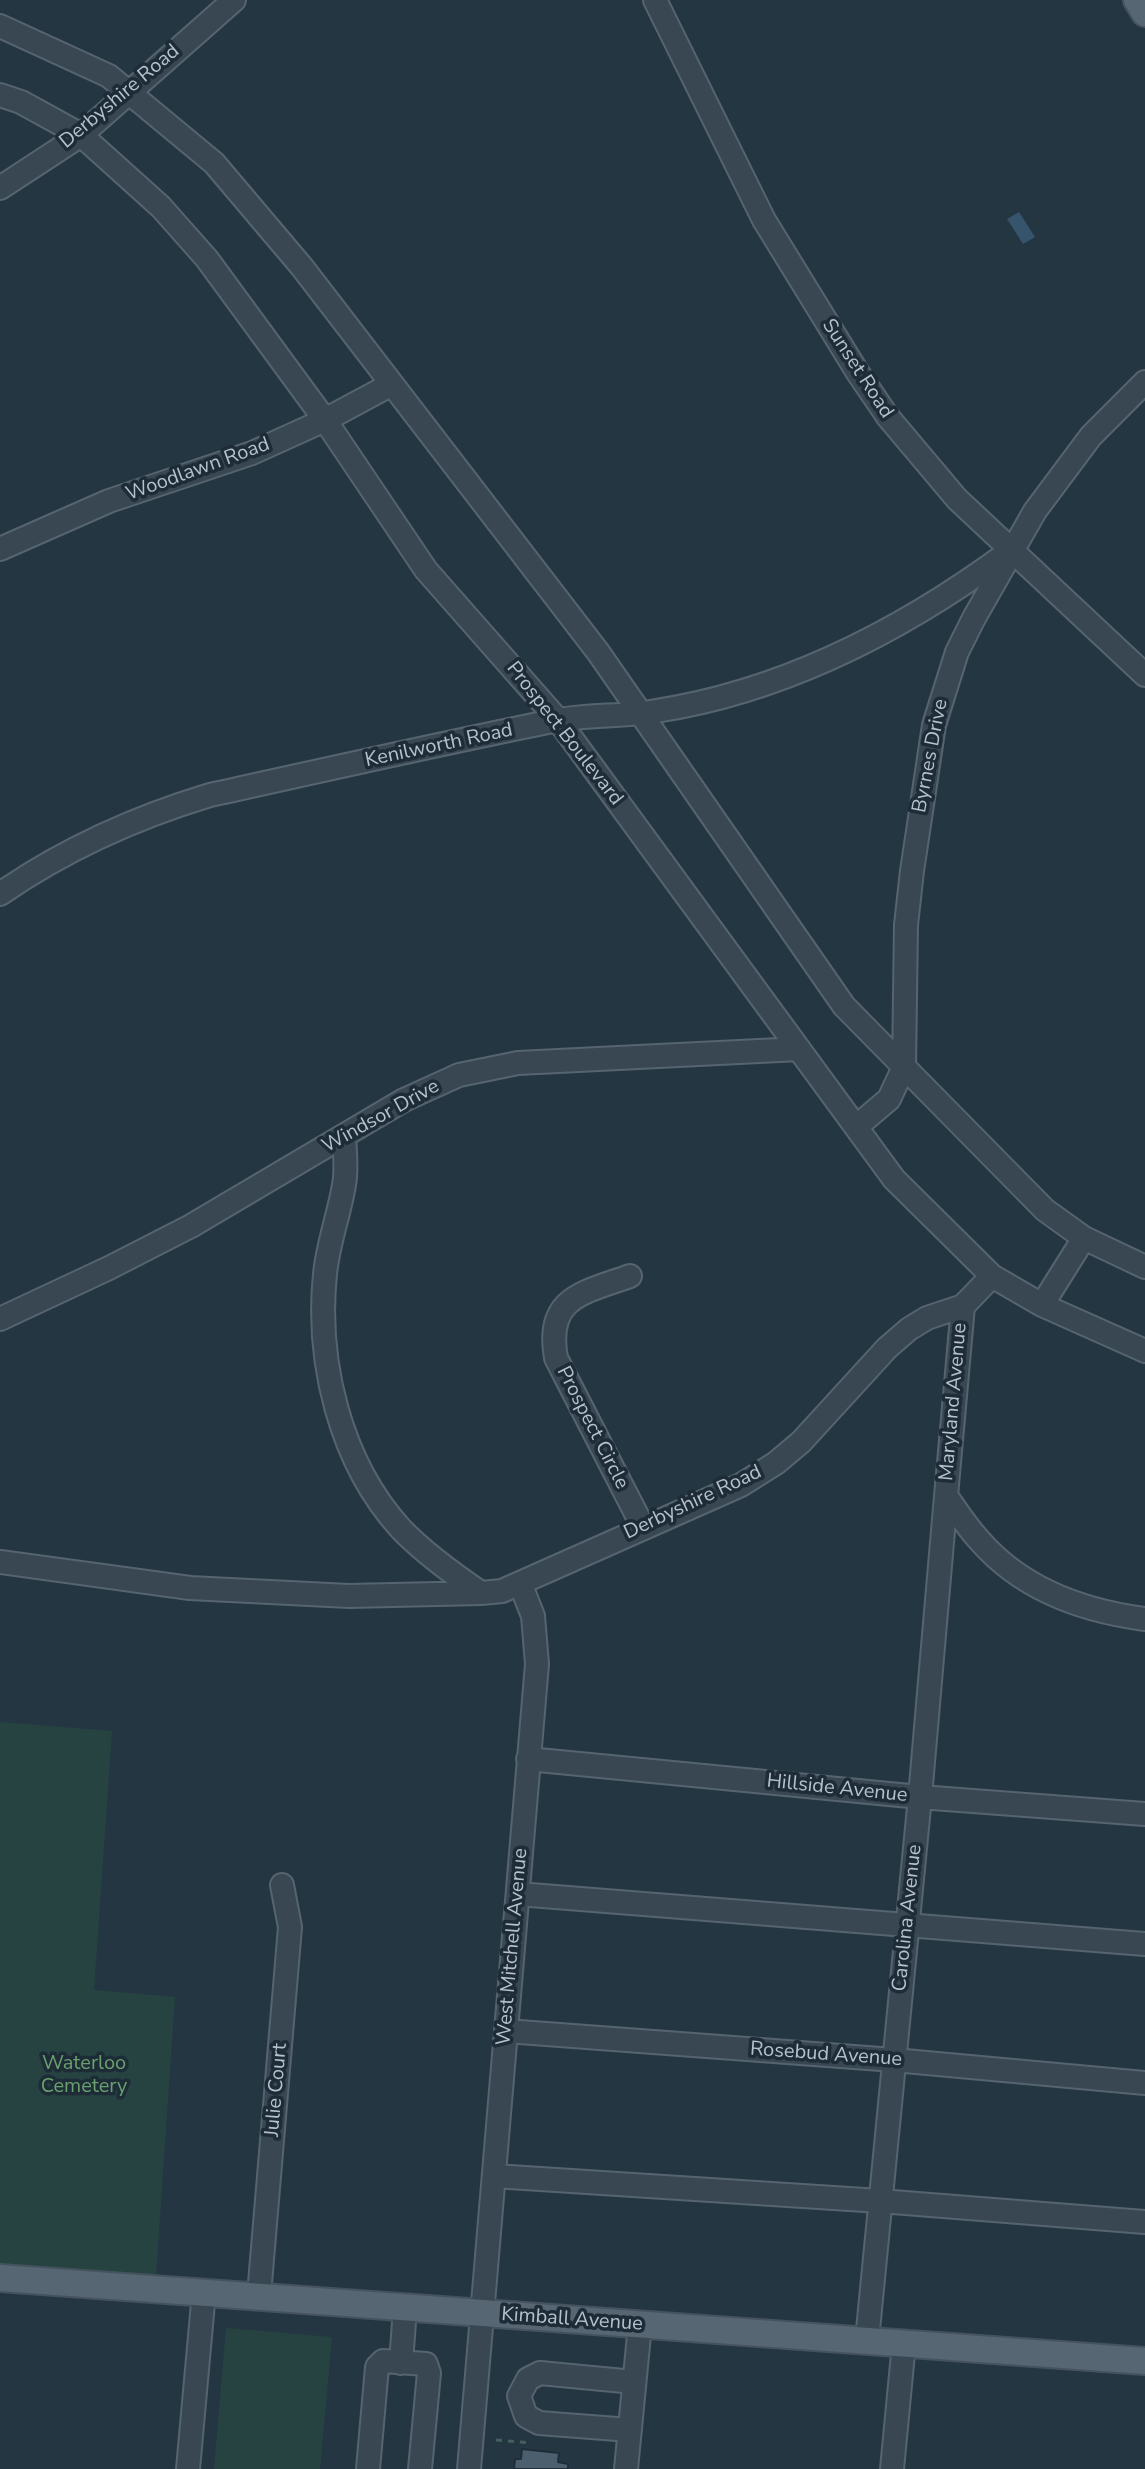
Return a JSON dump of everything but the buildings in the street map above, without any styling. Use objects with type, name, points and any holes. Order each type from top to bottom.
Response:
[{"type":"main road","points":[[1137,0],[1145,13]]},
{"type":"main road","name":"Kimball Avenue","points":[[0,2278],[1145,2361]]},
{"type":"street","name":"Derbyshire Road","points":[[0,188],[81,135],[234,0]]},
{"type":"street","name":"Sunset Road","points":[[655,0],[764,220],[858,373],[921,459],[957,499],[1145,675]]},
{"type":"street","points":[[0,26],[109,76],[214,163],[302,267],[598,652],[844,1006],[1045,1210],[1084,1238],[1145,1267]]},
{"type":"street","name":"Prospect Boulevard","points":[[0,95],[21,102],[81,135],[161,207],[207,259],[325,420],[426,570],[558,720],[894,1179],[992,1276],[1042,1305],[1145,1351]]},
{"type":"street","name":"Byrnes Drive","points":[[856,1127],[889,1099],[904,1067],[906,925],[934,725],[957,652],[1010,551],[1062,472],[1091,436],[1145,382]]},
{"type":"street","name":"Woodlawn Road","points":[[0,549],[109,501],[252,453],[325,420],[392,384]]},
{"type":"street","name":"Kenilworth Road","points":[[0,894],[80,845],[166,809],[225,792],[558,720],[641,713],[732,693],[830,658],[924,610],[1010,551]]},
{"type":"street","name":"Windsor Drive","points":[[0,1319],[191,1226],[431,1086],[488,1068],[518,1063],[799,1049]]},
{"type":"street","points":[[344,1136],[344,1184],[330,1238],[322,1305],[325,1349],[335,1404],[346,1436],[380,1502],[401,1529],[429,1555],[481,1593]]},
{"type":"street","points":[[1042,1305],[1084,1238]]},
{"type":"street","name":"Prospect Circle","points":[[630,1276],[576,1295],[562,1306],[555,1322],[553,1340],[556,1358],[643,1527]]},
{"type":"street","name":"Derbyshire Road","points":[[481,1593],[502,1591],[741,1485],[776,1463],[801,1442],[887,1348],[909,1329],[927,1318],[963,1306],[992,1276]]},
{"type":"street","name":"Maryland Avenue","points":[[963,1306],[946,1496],[980,1542],[1002,1562],[1044,1590],[1095,1610],[1145,1619]]},
{"type":"street","name":"Carolina Avenue","points":[[867,2340],[946,1496]]},
{"type":"street","points":[[0,1562],[190,1588],[349,1596],[481,1593]]},
{"type":"street","name":"West Mitchell Avenue","points":[[469,2469],[537,1664],[533,1616],[520,1583]]},
{"type":"street","name":"Hillside Avenue","points":[[528,1759],[920,1797],[1145,1814]]},
{"type":"street","name":"Julie Court","points":[[259,2295],[290,1927],[282,1885]]},
{"type":"street","points":[[518,1894],[1145,1944]]},
{"type":"street","name":"Rosebud Avenue","points":[[506,2031],[894,2060],[1145,2083]]},
{"type":"street","points":[[494,2176],[1145,2222]]},
{"type":"street","points":[[188,2469],[204,2292]]},
{"type":"street","points":[[401,2363],[405,2308]]},
{"type":"street","points":[[626,2469],[640,2325]]},
{"type":"street","points":[[892,2469],[904,2343]]},
{"type":"street","points":[[368,2469],[377,2367],[383,2361],[426,2364],[429,2373],[420,2469]]},
{"type":"street","points":[[630,2430],[539,2423],[526,2416],[519,2396],[528,2379],[540,2373],[634,2382]]},
{"type":"path","points":[[496,2440],[522,2442]]},
{"type":"green space","name":"Waterloo Cemetery","points":[[0,1722],[112,1731],[94,1990],[175,1997],[156,2275],[0,2264]]},
{"type":"green space","points":[[226,2328],[332,2337],[320,2469],[214,2469]]},
{"type":"water","points":[[1019,212],[1035,237],[1023,244],[1007,219]]}]
